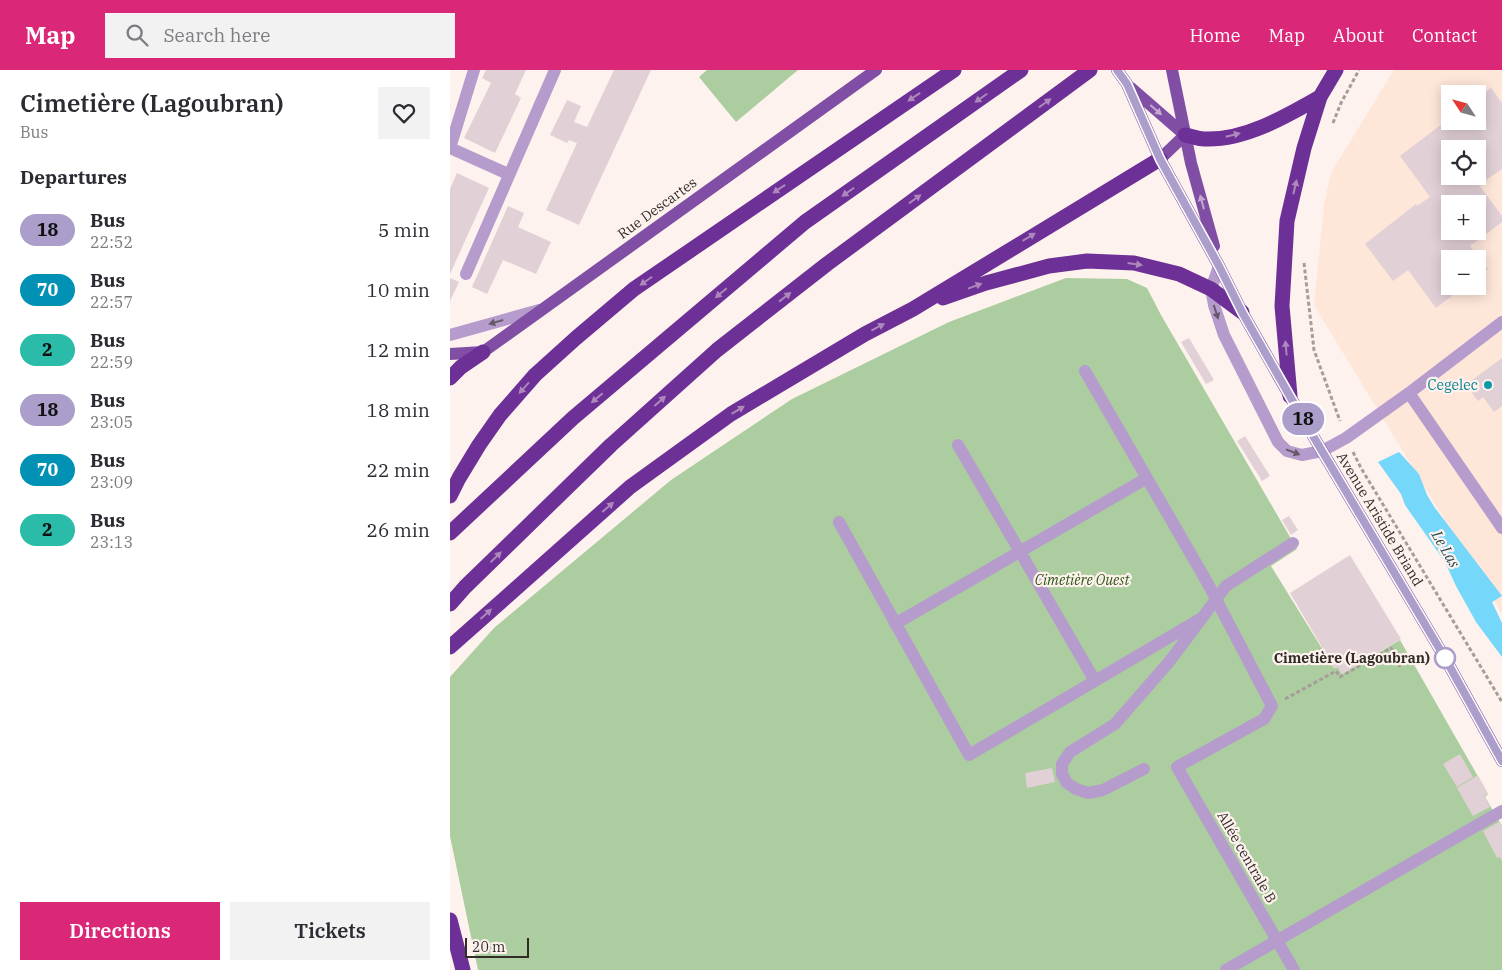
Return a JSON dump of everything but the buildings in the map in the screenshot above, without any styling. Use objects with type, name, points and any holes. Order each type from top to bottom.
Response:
[{"type":"highway","points":[[450,496],[479,445],[500,415],[535,375],[627,295],[954,70]]},
{"type":"highway","points":[[450,533],[573,418],[805,222],[1021,70]]},
{"type":"highway","points":[[1290,396],[1282,306],[1287,222],[1304,148],[1320,97],[1336,70]]},
{"type":"highway","points":[[450,604],[465,587],[611,445],[717,350],[827,264],[1089,71]]},
{"type":"highway","points":[[1185,135],[1204,139],[1226,137],[1260,128],[1293,113],[1320,97]]},
{"type":"highway","points":[[450,647],[630,487],[732,414],[865,334],[913,309],[1160,159]]},
{"type":"highway","points":[[913,309],[986,283],[1049,266],[1087,261],[1134,264],[1179,274],[1211,289],[1242,312]]},
{"type":"highway","points":[[450,378],[461,367],[483,352]]},
{"type":"highway","points":[[450,920],[463,970]]},
{"type":"main road","name":"Rue Descartes","points":[[483,352],[876,70]]},
{"type":"main road","name":"Avenue Aristide Briand","points":[[1117,70],[1127,84],[1160,159],[1242,312],[1440,650],[1502,762]]},
{"type":"main road","name":"Avenue Aristide Briand","points":[[1172,70],[1191,163],[1219,266]]},
{"type":"main road","points":[[1127,84],[1185,135],[1160,159]]},
{"type":"main road","points":[[450,354],[483,352]]},
{"type":"street","points":[[474,70],[450,148],[508,174]]},
{"type":"street","points":[[466,274],[555,70]]},
{"type":"street","points":[[1219,266],[1211,289],[1224,335],[1278,442],[1287,451],[1302,456],[1322,451],[1346,438],[1502,322]]},
{"type":"street","points":[[450,335],[542,310]]},
{"type":"street","points":[[1085,370],[1216,599],[1272,706]]},
{"type":"street","points":[[1409,393],[1502,528]]},
{"type":"street","points":[[958,445],[1095,681]]},
{"type":"street","points":[[895,624],[1147,478]]},
{"type":"street","points":[[840,522],[969,755],[1202,618]]},
{"type":"street","points":[[1144,769],[1103,790],[1088,793],[1076,789],[1067,783],[1062,774],[1062,764],[1070,752],[1116,724],[1169,662],[1226,586],[1293,542]]},
{"type":"street","name":"Allée centrale B","points":[[1272,706],[1264,719],[1177,767],[1294,970]]},
{"type":"street","points":[[1226,970],[1502,811]]},
{"type":"path","points":[[1330,129],[1341,103],[1359,70]]},
{"type":"path","points":[[1303,256],[1314,350],[1346,438],[1361,468],[1502,702]]},
{"type":"path","points":[[1272,706],[1336,671],[1340,678],[1391,648],[1400,667]]},
{"type":"shaded area","points":[[1394,70],[1502,70],[1502,614],[1314,305],[1324,205],[1331,173]]},
{"type":"green space","points":[[707,70],[798,70],[736,122],[699,77]]},
{"type":"green space","name":"Cimetière Ouest","points":[[1066,278],[1127,279],[1147,288],[1297,549],[1271,566],[1334,668],[1338,667],[1342,674],[1400,640],[1488,794],[1485,797],[1502,826],[1502,970],[478,970],[450,836],[450,677],[494,628],[671,480],[792,399],[949,322]]},
{"type":"water","name":"Le Las","points":[[1399,452],[1419,474],[1427,495],[1435,508],[1502,596],[1492,602],[1502,623],[1502,657],[1476,622],[1445,562],[1405,505],[1401,494],[1378,462]]},
{"type":"bus line","name":"18","points":[[1117,70],[1127,84],[1160,159],[1242,312],[1300,414],[1445,658],[1502,761]]},
{"type":"place","name":"Cegelec","points":[[1488,385]]},
{"type":"place","name":"Cimetière (Lagoubran)","points":[[1445,658]]}]
